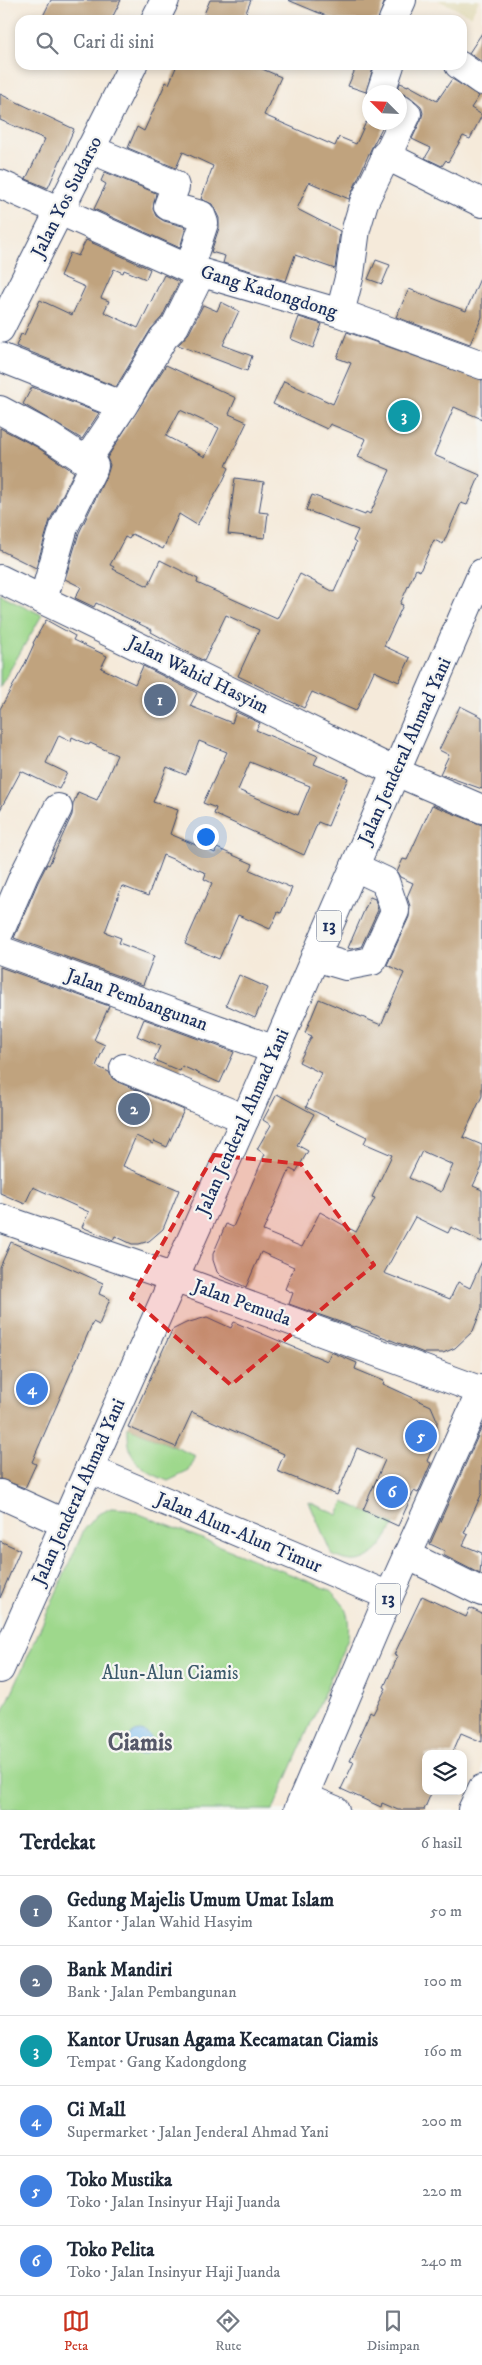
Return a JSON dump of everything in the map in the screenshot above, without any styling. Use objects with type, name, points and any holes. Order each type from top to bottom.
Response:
[{"type":"main road","points":[[158,15],[166,0]]},
{"type":"main road","points":[[394,15],[402,0]]},
{"type":"main road","name":"Jalan Yos Sudarso","points":[[0,329],[7,301],[60,211],[130,70]]},
{"type":"main road","points":[[383,85],[388,70]]},
{"type":"main road","points":[[466,70],[482,81]]},
{"type":"main road","points":[[340,313],[350,274],[358,223],[364,202],[398,130]]},
{"type":"main road","points":[[87,460],[123,406],[164,337],[175,326],[195,271],[204,223],[201,215],[168,206],[175,187],[174,184],[90,149]]},
{"type":"main road","points":[[385,155],[482,203]]},
{"type":"main road","name":"Gang Kadongdong","points":[[0,184],[195,271],[340,313],[482,365]]},
{"type":"main road","points":[[0,357],[123,406]]},
{"type":"main road","points":[[0,410],[87,460],[92,464],[93,468],[64,527],[43,600]]},
{"type":"main road","name":"Jalan Jenderal Ahmad Yani","points":[[0,1668],[245,1119],[482,573]]},
{"type":"main road","name":"Jalan Wahid Hasyim","points":[[0,578],[396,772],[482,809]]},
{"type":"main road","points":[[0,931],[24,875],[58,808]]},
{"type":"main road","points":[[315,957],[346,966],[372,961],[395,911],[386,881],[354,866]]},
{"type":"main road","name":"Jalan Pembangunan","points":[[0,950],[275,1050]]},
{"type":"main road","points":[[124,1068],[245,1119]]},
{"type":"main road","name":"Jalan Pemuda","points":[[0,1218],[174,1278],[482,1390]]},
{"type":"main road","name":"13","points":[[301,1803],[389,1596],[482,1390]]},
{"type":"main road","name":"Jalan Alun-Alun Timur","points":[[89,1469],[389,1596]]},
{"type":"main road","points":[[0,1494],[64,1523]]},
{"type":"main road","points":[[407,1555],[482,1592]]},
{"type":"main road","points":[[472,1810],[482,1789]]},
{"type":"main road","points":[[301,1803],[335,1810]]},
{"type":"highlighted area","points":[[214,1155],[301,1164],[374,1265],[231,1385],[131,1298]]},
{"type":"shaded area","points":[[438,0],[479,0],[471,16]]},
{"type":"green space","points":[[0,594],[42,615],[0,687]]},
{"type":"green space","points":[[128,1427],[196,1456],[189,1471],[168,1481],[142,1468],[133,1456],[130,1448]]},
{"type":"green space","points":[[309,1502],[338,1515],[344,1502],[394,1524],[383,1543],[370,1556],[362,1560],[343,1560],[332,1555]]},
{"type":"green space","name":"Alun-Alun Ciamis","points":[[111,1508],[127,1509],[330,1590],[344,1606],[348,1617],[348,1638],[273,1810],[0,1810],[0,1719],[84,1530],[97,1515]]},
{"type":"water","points":[[140,1731],[149,1734],[152,1743],[149,1752],[140,1755],[131,1752],[128,1743],[131,1734]]},
{"type":"building","points":[[51,0],[121,0],[114,15],[44,15]]},
{"type":"building","points":[[210,0],[251,0],[245,15],[204,14]]},
{"type":"building","points":[[288,0],[385,0],[380,15],[324,15]]},
{"type":"building","points":[[482,33],[482,62],[469,53]]},
{"type":"building","points":[[175,70],[265,70],[281,77],[264,115],[335,146],[339,137],[356,144],[362,130],[381,130],[349,199],[309,182],[297,209],[340,231],[335,269],[295,255],[286,281],[223,263],[225,256],[211,252],[219,228],[219,218],[212,204],[201,199],[213,166],[183,152],[176,168],[128,148],[137,127],[144,131],[166,82],[169,84]]},
{"type":"building","points":[[355,70],[373,70],[368,85],[362,85],[362,91],[348,86]]},
{"type":"building","points":[[452,79],[479,96],[471,108],[482,115],[470,139],[463,136],[448,162],[446,160],[442,166],[425,158],[431,148],[412,139],[423,113],[421,106],[407,95],[407,86],[437,101]]},
{"type":"building","points":[[0,94],[74,129],[48,188],[26,179],[45,139],[0,120]]},
{"type":"building","points":[[105,172],[156,193],[153,209],[156,216],[164,221],[186,227],[180,248],[94,209],[106,184],[101,181]]},
{"type":"building","points":[[86,240],[150,269],[146,279],[124,270],[123,273],[114,269],[101,298],[109,301],[104,312],[138,328],[164,275],[179,282],[162,317],[151,329],[116,387],[16,346],[21,334],[24,335],[40,300],[72,315],[85,287],[60,276],[70,253],[78,256]]},
{"type":"building","points":[[376,260],[390,265],[382,284],[368,279]]},
{"type":"building","points":[[482,274],[482,317],[470,344],[396,317],[409,289],[466,311]]},
{"type":"building","points":[[221,302],[239,311],[223,345],[252,356],[247,371],[178,345],[189,333],[203,305],[217,311]]},
{"type":"building","points":[[299,317],[322,324],[313,348],[291,339]]},
{"type":"building","points":[[347,332],[482,380],[482,419],[454,407],[434,455],[480,475],[467,505],[461,503],[443,544],[434,540],[420,571],[416,569],[400,604],[403,605],[384,646],[410,658],[399,682],[374,671],[356,711],[312,692],[304,708],[238,676],[259,630],[226,615],[204,661],[151,632],[152,630],[96,603],[94,607],[75,598],[81,587],[65,579],[79,533],[108,472],[110,465],[107,458],[166,365],[236,398],[229,414],[247,422],[226,466],[229,468],[222,483],[197,525],[179,514],[163,549],[132,534],[129,539],[125,537],[110,565],[114,567],[113,569],[148,586],[160,560],[198,579],[197,583],[277,619],[300,574],[334,592],[356,543],[353,541],[358,530],[306,510],[312,495],[365,515],[366,512],[370,514],[390,470],[358,457],[366,439],[330,424],[327,429],[273,404],[284,381],[333,404],[351,363],[337,358]],"holes":[[[180,410],[219,428],[205,457],[166,436]]]},
{"type":"building","points":[[32,387],[99,413],[82,439],[23,404]]},
{"type":"building","points":[[0,428],[37,447],[74,472],[50,520],[36,568],[0,550]]},
{"type":"building","points":[[235,478],[264,482],[259,512],[268,513],[265,538],[228,534]]},
{"type":"building","points":[[46,620],[75,636],[73,640],[107,656],[101,668],[135,684],[143,666],[197,693],[190,706],[232,723],[236,712],[260,723],[256,730],[318,756],[314,764],[348,778],[328,826],[318,822],[304,855],[214,814],[216,808],[203,803],[227,752],[199,741],[186,775],[167,767],[153,802],[178,810],[170,834],[215,853],[217,848],[253,864],[250,870],[292,888],[281,913],[278,912],[270,929],[238,915],[219,959],[185,944],[212,883],[204,879],[206,873],[163,855],[148,896],[122,886],[105,932],[121,938],[119,943],[154,956],[143,985],[14,938],[38,882],[47,864],[49,865],[72,815],[73,804],[78,792],[97,800],[117,755],[90,743],[89,745],[72,737],[71,741],[59,735],[46,763],[67,773],[59,789],[21,771],[0,810],[0,709],[24,666],[33,643]],"holes":[[[250,762],[310,786],[298,815],[238,790]]]},
{"type":"building","points":[[460,706],[482,717],[482,789],[440,774],[449,755],[439,750]]},
{"type":"building","points":[[432,805],[482,825],[482,1096],[463,1137],[482,1145],[482,1167],[473,1186],[482,1190],[482,1242],[451,1227],[448,1233],[415,1217],[384,1273],[450,1299],[458,1282],[470,1288],[482,1261],[482,1308],[473,1331],[455,1348],[443,1353],[424,1353],[355,1326],[289,1304],[293,1293],[285,1289],[294,1267],[261,1252],[246,1287],[221,1276],[217,1272],[213,1260],[213,1254],[226,1224],[233,1227],[265,1154],[257,1149],[271,1125],[263,1120],[277,1094],[314,1114],[297,1145],[308,1151],[296,1172],[290,1169],[263,1231],[302,1247],[320,1212],[356,1232],[375,1198],[372,1197],[392,1155],[364,1143],[367,1137],[306,1107],[321,1073],[299,1062],[312,1036],[305,1033],[319,999],[381,1025],[404,973],[387,965],[409,917],[410,906],[407,897],[413,883],[400,877],[397,872],[403,859],[407,860]],"holes":[[[422,1151],[453,1165],[441,1192],[409,1178]]]},
{"type":"building","points":[[370,897],[375,899],[378,910],[361,947],[348,948]]},
{"type":"building","points":[[0,967],[109,1006],[94,1040],[105,1045],[96,1066],[109,1072],[112,1078],[118,1082],[184,1110],[167,1147],[154,1141],[153,1144],[136,1136],[123,1166],[179,1190],[163,1229],[149,1241],[132,1244],[115,1236],[113,1240],[82,1227],[89,1212],[33,1187],[25,1204],[0,1193]]},
{"type":"building","points":[[239,975],[268,988],[255,1018],[226,1005]]},
{"type":"building","points":[[144,1019],[234,1052],[220,1083],[182,1066],[180,1071],[154,1060],[160,1046],[137,1036]]},
{"type":"building","points":[[11,1242],[103,1283],[99,1294],[110,1299],[99,1325],[93,1322],[32,1462],[36,1464],[25,1488],[0,1479],[0,1267]]},
{"type":"building","points":[[207,1317],[231,1328],[234,1322],[327,1361],[331,1352],[357,1363],[355,1369],[384,1381],[383,1384],[431,1406],[437,1420],[436,1440],[427,1461],[431,1463],[418,1493],[414,1491],[398,1526],[363,1510],[385,1460],[357,1448],[337,1495],[277,1471],[284,1454],[192,1412],[176,1447],[128,1427],[172,1330],[186,1323]]},
{"type":"building","points":[[482,1427],[482,1493],[464,1533],[468,1535],[463,1545],[482,1553],[480,1574],[443,1555],[445,1551],[430,1544]]},
{"type":"building","points":[[0,1541],[20,1550],[0,1598]]},
{"type":"building","points":[[422,1596],[466,1617],[470,1608],[482,1614],[482,1742],[461,1733],[454,1750],[422,1750],[422,1795],[430,1795],[424,1810],[398,1810],[382,1803],[381,1807],[341,1789],[354,1762],[350,1761],[361,1737],[359,1736],[370,1712],[373,1714],[386,1688],[384,1687],[398,1656],[394,1655]]},
{"type":"place","name":"Kantor Urusan Agama Kecamatan Ciamis","points":[[404,416]]},
{"type":"place","name":"Gedung Majelis Umum Umat Islam","points":[[160,700]]},
{"type":"place","name":"Bank Mandiri","points":[[134,1109]]},
{"type":"place","name":"Ci Mall","points":[[32,1389]]},
{"type":"place","name":"Toko Mustika","points":[[421,1436]]},
{"type":"place","name":"Toko Pelita","points":[[392,1492]]},
{"type":"district","name":"Ciamis","points":[[140,1743]]}]
